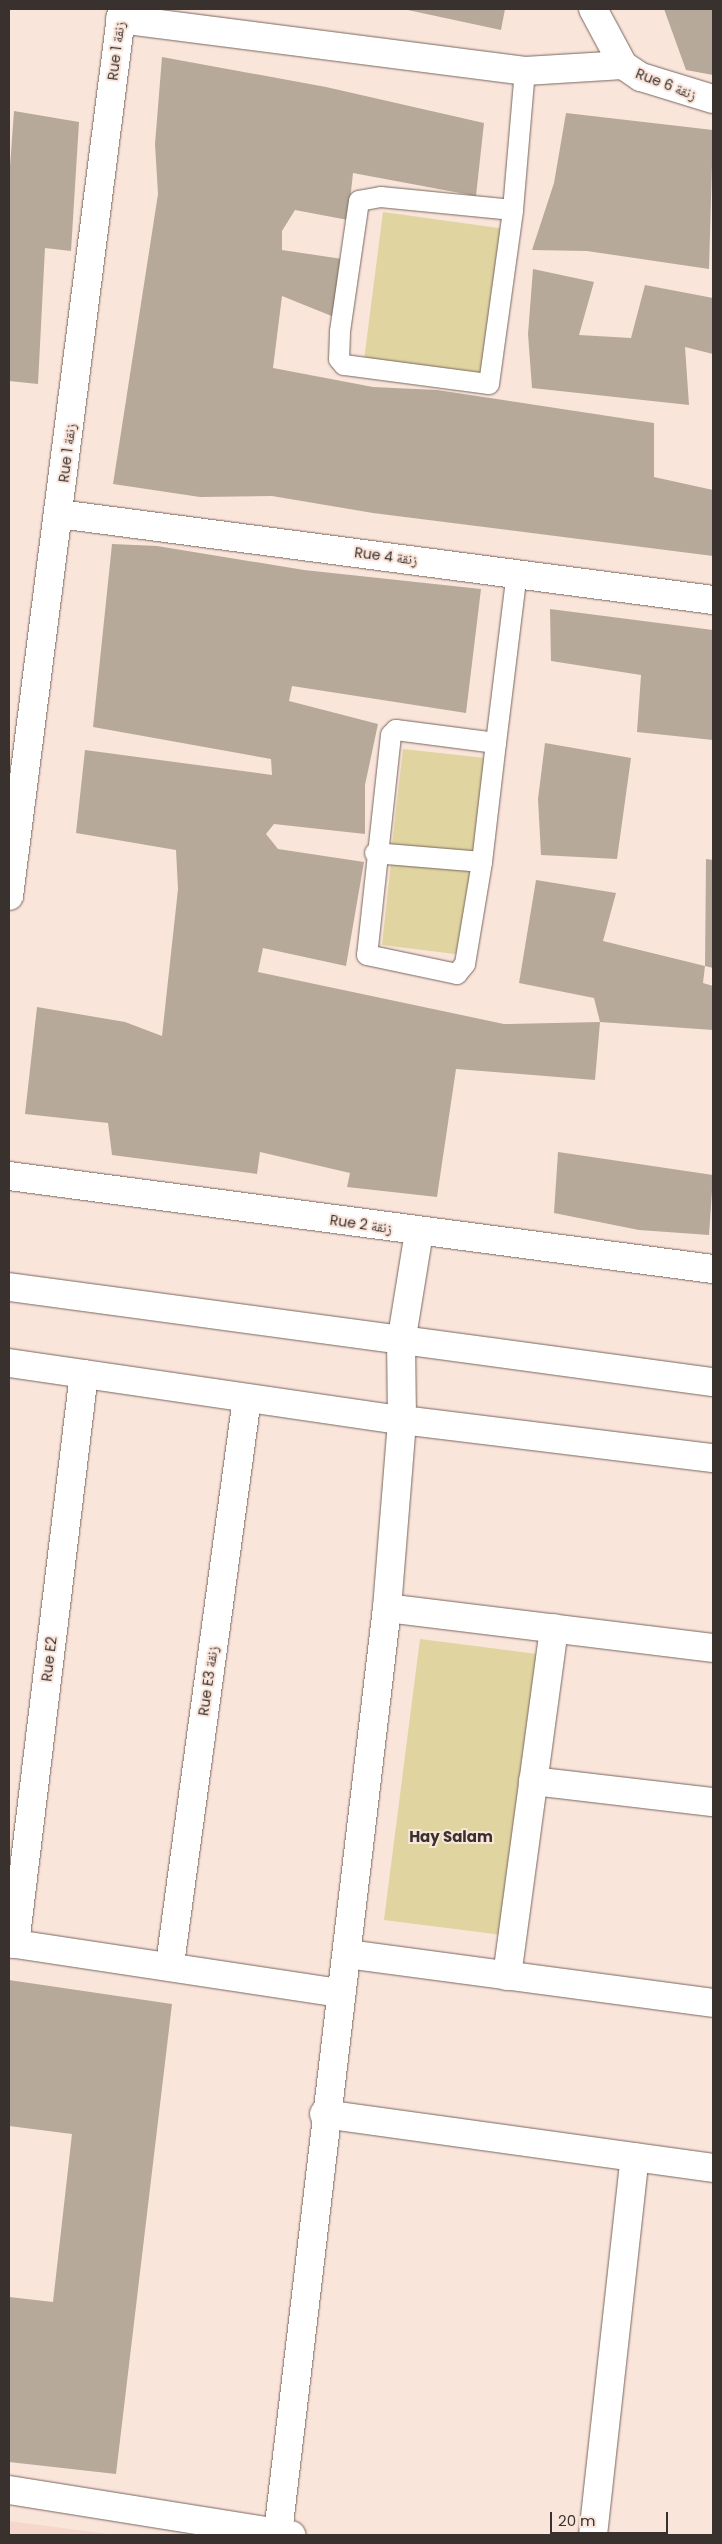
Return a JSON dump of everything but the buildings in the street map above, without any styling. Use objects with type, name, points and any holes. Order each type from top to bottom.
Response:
[{"type":"street","name":"Rue 6 زنقة","points":[[593,9],[623,65],[641,77],[713,100]]},
{"type":"street","points":[[121,14],[525,71],[623,65]]},
{"type":"street","name":"Rue 1 زنقة","points":[[9,896],[121,14]]},
{"type":"street","name":"Rue 4 زنقة","points":[[59,514],[517,572],[713,600]]},
{"type":"street","name":"Rue 2 زنقة","points":[[9,1176],[419,1232],[713,1269]]},
{"type":"street","points":[[9,2490],[284,2534],[324,2114],[347,1954],[387,1608],[402,1420],[401,1343],[419,1232]]},
{"type":"street","points":[[9,1287],[401,1343],[713,1382]]},
{"type":"street","points":[[9,1363],[402,1420],[713,1458]]},
{"type":"street","name":"Rue E2","points":[[12,1943],[84,1374]]},
{"type":"street","name":"Rue E3 زنقة","points":[[170,1964],[247,1398]]},
{"type":"street","points":[[387,1608],[713,1648]]},
{"type":"street","points":[[507,1976],[554,1628]]},
{"type":"street","points":[[533,1781],[713,1802]]},
{"type":"street","points":[[12,1943],[170,1964],[341,1993]]},
{"type":"street","points":[[347,1954],[713,2004]]},
{"type":"street","points":[[324,2114],[713,2168]]},
{"type":"street","points":[[593,2535],[635,2157]]},
{"type":"lane","points":[[513,210],[381,197],[359,201],[340,332],[339,359],[344,366],[489,384],[513,210],[525,71]]},
{"type":"lane","points":[[496,743],[396,730],[388,744],[375,853],[366,955],[457,974],[465,964],[482,862],[517,572]]},
{"type":"lane","points":[[375,853],[482,862]]},
{"type":"shaded area","points":[[383,212],[506,229],[487,376],[364,360]]},
{"type":"shaded area","points":[[403,749],[485,758],[474,853],[392,844]]},
{"type":"shaded area","points":[[391,862],[473,871],[463,955],[382,945]]},
{"type":"shaded area","points":[[420,1639],[537,1654],[502,1935],[384,1920]]},
{"type":"shaded area","points":[[9,2521],[117,2535],[9,2535]]},
{"type":"district","name":"Hay Salam","points":[[451,1837]]}]
